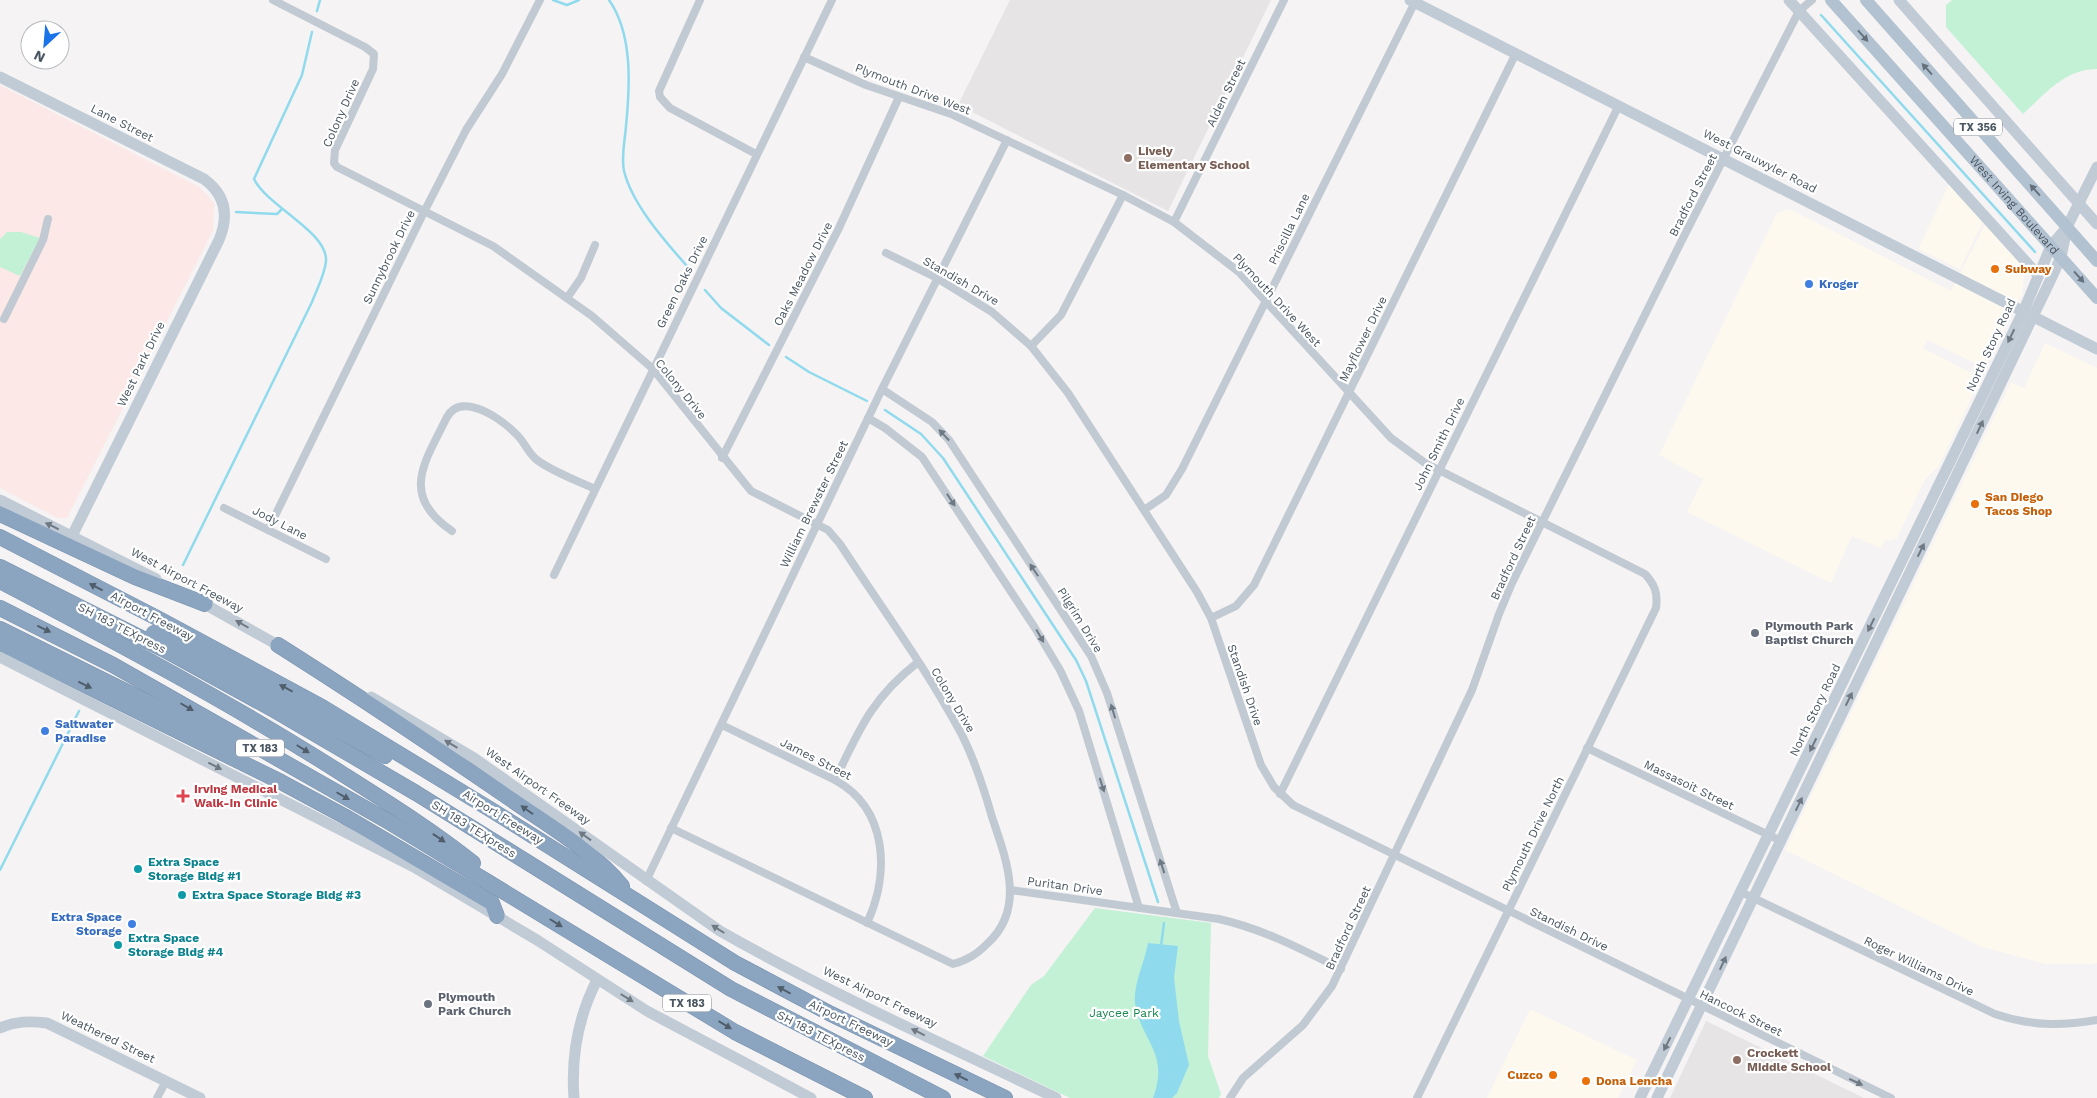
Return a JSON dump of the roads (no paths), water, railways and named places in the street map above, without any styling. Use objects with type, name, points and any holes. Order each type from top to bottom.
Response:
[{"type":"highway","points":[[0,514],[118,570],[205,604]]},
{"type":"highway","name":"Airport Freeway","points":[[0,537],[159,619],[322,707],[494,811],[734,963],[784,990],[1005,1098]]},
{"type":"highway","points":[[0,559],[185,648],[262,688],[455,797],[494,811]]},
{"type":"highway","name":"SH 183 TEXpress","points":[[0,567],[163,649],[284,716],[416,793],[731,989],[943,1098]]},
{"type":"highway","name":"SH 183 TEXpress","points":[[0,574],[141,646],[269,716],[429,810],[695,976],[923,1098]]},
{"type":"highway","points":[[0,582],[138,654],[268,727],[459,852],[514,897]]},
{"type":"highway","name":"TX 183","points":[[0,608],[113,665],[297,770],[514,897],[735,1032],[865,1098]]},
{"type":"highway","points":[[0,629],[275,765],[297,770]]},
{"type":"highway","points":[[278,645],[408,728],[538,819],[610,871],[631,897]]},
{"type":"highway","points":[[3,649],[281,782],[344,816],[492,902],[497,916]]},
{"type":"main road","points":[[1789,0],[2037,274]]},
{"type":"main road","name":"West Irving Boulevard","points":[[1831,0],[2097,298]]},
{"type":"main road","name":"West Irving Boulevard","points":[[1866,0],[2097,261]]},
{"type":"main road","points":[[1899,0],[2097,224]]},
{"type":"main road","name":"West Grauwyler Road","points":[[1413,1],[2029,312],[2097,349]]},
{"type":"main road","name":"Lane Street","points":[[0,76],[204,179],[216,190],[223,203]]},
{"type":"main road","name":"North Story Road","points":[[1657,1098],[1900,594],[2029,312],[2037,274],[2051,246],[2067,226],[2097,167]]},
{"type":"main road","name":"West Park Drive","points":[[72,536],[219,240],[225,220],[223,203]]},
{"type":"main road","name":"North Story Road","points":[[1640,1098],[1889,588],[2029,312],[2060,257],[2067,226]]},
{"type":"main road","name":"West Airport Freeway","points":[[0,500],[205,604],[472,757],[646,881],[720,931],[760,954],[1056,1098]]},
{"type":"main road","points":[[1889,588],[1900,594]]},
{"type":"main road","points":[[497,916],[597,980],[691,1036],[811,1098]]},
{"type":"main road","points":[[574,1098],[575,1042],[597,980]]},
{"type":"main road","name":"Weathered Street","points":[[0,1028],[12,1023],[29,1020],[47,1023],[200,1098]]},
{"type":"street","name":"Colony Drive","points":[[273,0],[372,51],[375,64],[335,150],[334,163],[338,168],[493,246],[567,298],[653,369],[750,491],[828,530],[840,544],[950,714],[980,777],[1007,864],[1010,890]]},
{"type":"street","name":"Sunnybrook Drive","points":[[268,530],[466,130],[502,74],[540,0]]},
{"type":"street","points":[[700,0],[660,91],[660,97],[670,108],[756,154]]},
{"type":"street","name":"Green Oaks Drive","points":[[554,575],[832,0]]},
{"type":"street","name":"Alden Street","points":[[1174,222],[1284,0]]},
{"type":"street","points":[[1799,11],[1812,0]]},
{"type":"street","name":"Priscilla Lane","points":[[1144,510],[1158,501],[1172,487],[1266,302],[1413,1]]},
{"type":"street","name":"Bradford Street","points":[[1230,1098],[1243,1078],[1285,1043],[1314,1013],[1341,969],[1472,690],[1498,614],[1542,521],[1799,11]]},
{"type":"street","name":"Mayflower Drive","points":[[1210,618],[1236,606],[1254,585],[1516,53]]},
{"type":"street","name":"Plymouth Drive West","points":[[804,57],[899,97],[951,114],[1123,195],[1174,222],[1222,258],[1266,302],[1348,393],[1400,445],[1439,470],[1542,521],[1645,574],[1649,578]]},
{"type":"street","name":"Oaks Meadow Drive","points":[[722,458],[838,230],[899,97]]},
{"type":"street","name":"John Smith Drive","points":[[1280,794],[1619,106]]},
{"type":"street","name":"William Brewster Street","points":[[646,881],[882,389],[1006,140]]},
{"type":"street","points":[[1031,346],[1061,315],[1123,195]]},
{"type":"street","points":[[4,319],[43,240],[48,219]]},
{"type":"street","points":[[567,298],[581,278],[595,244]]},
{"type":"street","name":"Standish Drive","points":[[886,253],[937,278],[992,312],[1031,346],[1068,393],[1197,592],[1210,618],[1261,765],[1280,794],[1293,805],[1394,856],[1689,1000]]},
{"type":"street","name":"Pilgrim Drive","points":[[882,389],[932,422],[949,440],[1091,656],[1107,693],[1176,913]]},
{"type":"street","points":[[452,531],[429,510],[420,477],[447,416],[452,409],[460,405],[478,409],[503,422],[539,461],[595,490]]},
{"type":"street","points":[[868,418],[886,428],[922,458],[1035,628],[1060,670],[1078,711],[1138,908]]},
{"type":"street","name":"Jody Lane","points":[[224,508],[326,559]]},
{"type":"street","name":"Plymouth Drive North","points":[[1417,1098],[1656,608],[1656,590],[1649,578]]},
{"type":"street","points":[[835,780],[860,727],[873,706],[893,683],[917,663]]},
{"type":"street","name":"James Street","points":[[722,725],[850,788],[861,800],[879,843],[882,881],[877,901],[867,923]]},
{"type":"street","name":"Massasoit Street","points":[[1587,748],[1781,841]]},
{"type":"street","name":"Puritan Drive","points":[[671,828],[953,964],[973,957],[998,934],[1006,919],[1010,890],[1219,919],[1250,926],[1341,969]]},
{"type":"street","name":"Roger Williams Drive","points":[[1741,892],[1995,1014],[2039,1024],[2056,1025],[2097,1020]]},
{"type":"street","name":"Hancock Street","points":[[1689,1000],[1891,1098]]},
{"type":"street","points":[[157,1098],[166,1081]]},
{"type":"water","points":[[1148,943],[1178,946],[1174,978],[1179,1021],[1189,1065],[1177,1093],[1172,1098],[1153,1098],[1158,1069],[1156,1058],[1138,1016],[1135,1003],[1137,981]]},
{"type":"waterway","points":[[317,11],[320,0]]},
{"type":"waterway","points":[[553,0],[567,5],[579,0]]},
{"type":"waterway","points":[[609,0],[622,28],[628,61],[629,78],[623,154],[624,171],[635,198],[643,211],[692,272]]},
{"type":"waterway","points":[[1821,15],[2035,252]]},
{"type":"waterway","points":[[183,565],[312,302],[324,271],[326,261],[324,250],[317,240],[308,229],[271,199],[254,179],[302,75],[312,32]]},
{"type":"waterway","points":[[236,212],[277,214],[282,209]]},
{"type":"waterway","points":[[705,290],[721,308],[769,345]]},
{"type":"waterway","points":[[786,357],[809,372],[867,401]]},
{"type":"waterway","points":[[885,410],[921,434],[943,458],[1076,660],[1086,681],[1158,902]]},
{"type":"waterway","points":[[0,870],[79,711]]},
{"type":"waterway","points":[[1161,946],[1164,923]]},
{"type":"place","name":"Lively Elementary School","points":[[1128,158]]},
{"type":"place","name":"Subway","points":[[1995,269]]},
{"type":"place","name":"Kroger","points":[[1809,284]]},
{"type":"place","name":"San Diego Tacos Shop","points":[[1975,504]]},
{"type":"place","name":"Plymouth Park Baptist Church","points":[[1755,633]]},
{"type":"place","name":"Saltwater Paradise","points":[[45,731]]},
{"type":"place","name":"Irving Medical Walk-In Clinic","points":[[183,796]]},
{"type":"place","name":"Extra Space Storage Bldg #1","points":[[138,869]]},
{"type":"place","name":"Extra Space Storage Bldg #3","points":[[182,895]]},
{"type":"place","name":"Extra Space Storage","points":[[132,924]]},
{"type":"place","name":"Extra Space Storage Bldg #4","points":[[118,945]]},
{"type":"place","name":"Plymouth Park Church","points":[[428,1004]]},
{"type":"place","name":"Crockett Middle School","points":[[1737,1060]]},
{"type":"place","name":"Cuzco","points":[[1553,1075]]},
{"type":"place","name":"Dona Lencha","points":[[1586,1081]]},
{"type":"park label","name":"Jaycee Park","points":[[1124,1013]]}]
